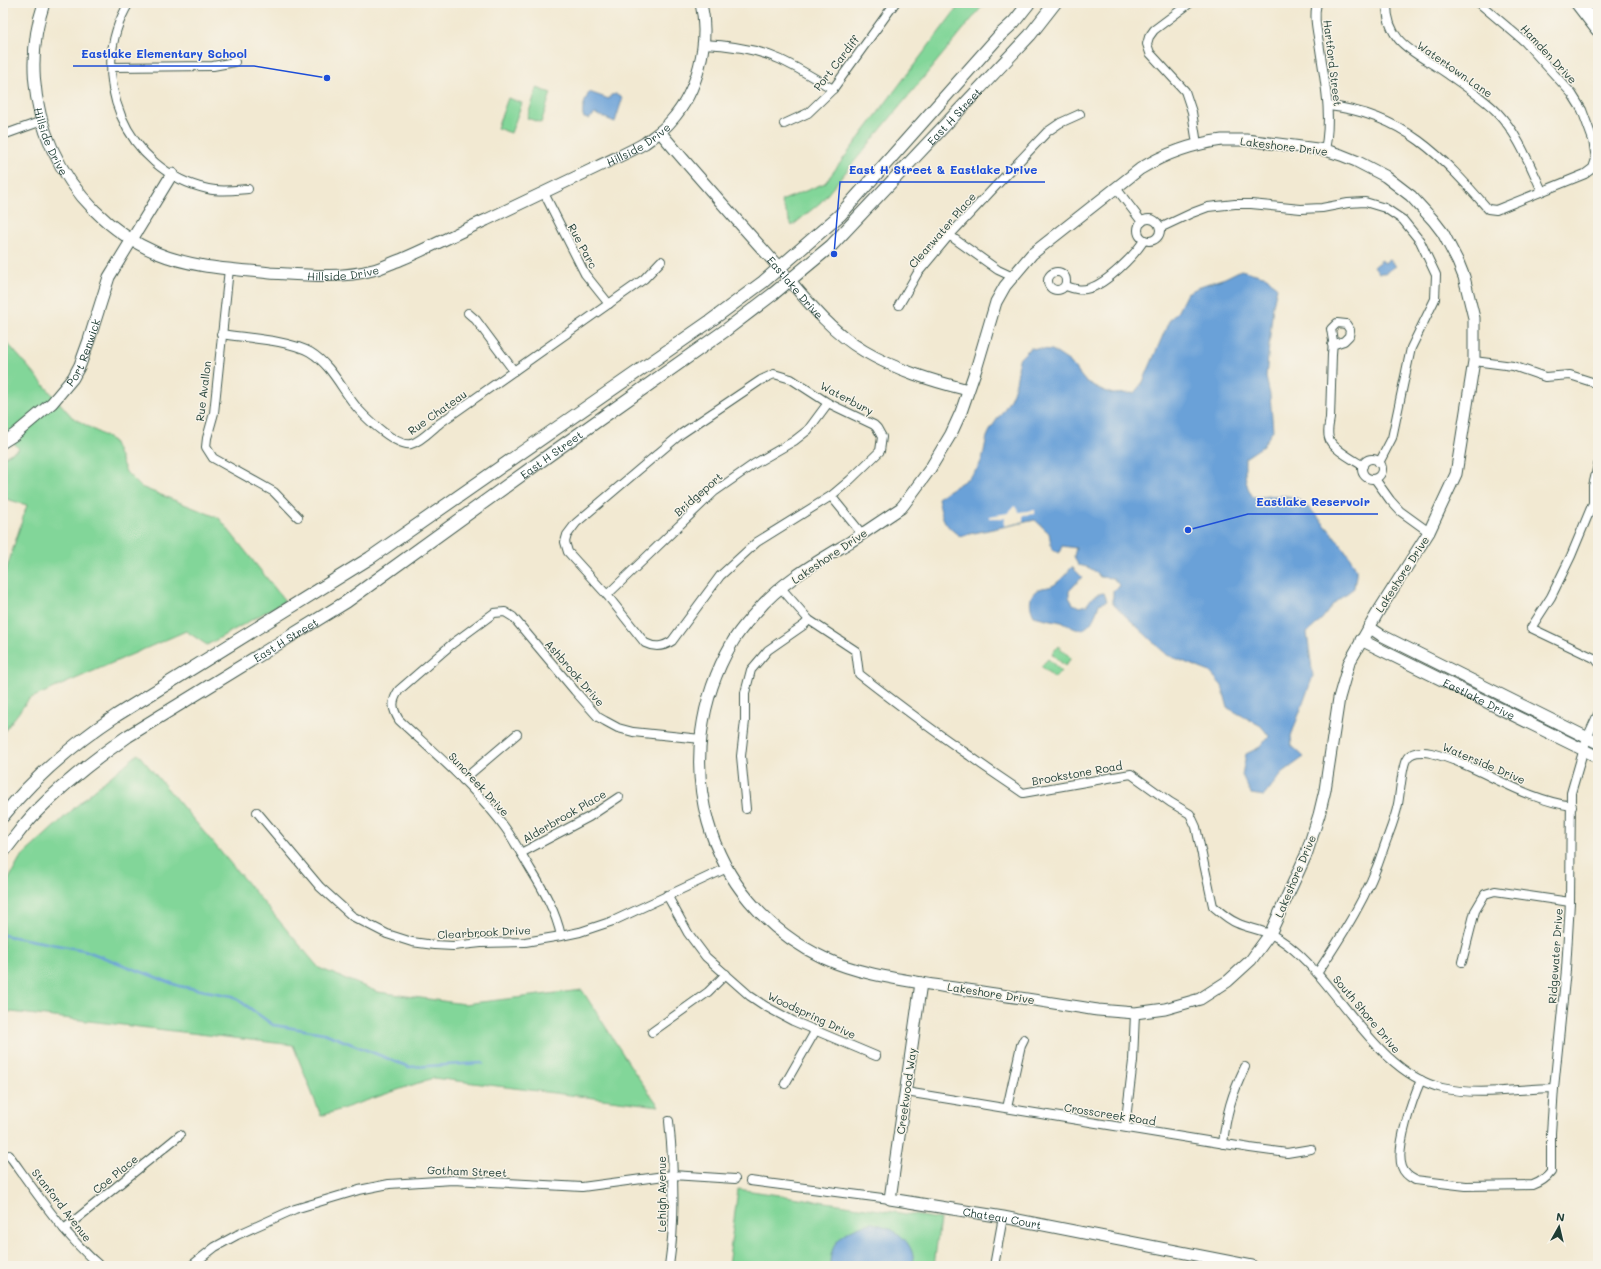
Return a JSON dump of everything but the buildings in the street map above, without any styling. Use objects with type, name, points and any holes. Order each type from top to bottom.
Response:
[{"type":"highway","points":[[1578,3],[1598,29]]},
{"type":"main road","name":"East H Street","points":[[3,816],[23,791],[61,756],[86,736],[116,715],[370,558],[709,322],[762,282],[840,215],[995,41],[1014,22],[1029,3]]},
{"type":"main road","name":"East H Street","points":[[3,852],[35,813],[72,777],[97,757],[346,602],[559,448],[726,330],[790,281],[831,246],[1030,35],[1055,3]]},
{"type":"street","name":"Hillside Drive","points":[[44,3],[39,22],[34,55],[35,88],[42,121],[59,163],[85,201],[107,222],[132,240],[158,253],[185,263],[229,269],[309,276],[347,275],[374,270],[413,254],[544,193],[639,146],[660,132],[672,120],[690,94],[700,66],[704,19],[701,3]]},
{"type":"street","points":[[129,3],[117,31],[114,43],[112,67],[114,95],[119,113],[127,131],[150,158],[183,180],[208,189],[220,191],[248,189]]},
{"type":"street","name":"Port Cardiff","points":[[784,124],[808,113],[833,89],[896,3]]},
{"type":"street","points":[[1190,3],[1154,30],[1149,37],[1147,44],[1150,53],[1185,92],[1192,112],[1197,144]]},
{"type":"street","name":"Hartford Street","points":[[1317,3],[1316,23],[1329,106],[1328,137],[1325,150]]},
{"type":"street","name":"Watertown Lane","points":[[1388,3],[1390,22],[1398,38],[1406,48],[1445,72],[1496,111],[1507,124],[1519,141],[1542,191]]},
{"type":"street","name":"Hamden Drive","points":[[1479,3],[1525,42],[1572,94],[1582,110],[1593,140],[1596,159],[1593,168],[1585,174],[1542,191]]},
{"type":"street","points":[[703,44],[757,52],[779,59],[833,89]]},
{"type":"street","points":[[112,67],[213,66],[235,62]]},
{"type":"street","points":[[1329,106],[1359,111],[1399,127],[1426,145],[1456,172],[1488,209],[1496,210],[1542,191]]},
{"type":"street","name":"Clearwater Place","points":[[899,305],[917,274],[949,235],[1047,132],[1060,123],[1080,114]]},
{"type":"street","points":[[3,135],[42,121]]},
{"type":"street","name":"Eastlake Drive","points":[[660,132],[790,281],[827,322],[848,341],[864,352],[903,370],[968,390]]},
{"type":"street","name":"Lakeshore Drive","points":[[1222,140],[1246,140],[1325,150],[1356,161],[1385,176],[1398,185],[1423,208],[1443,233],[1458,262],[1468,291],[1474,318],[1474,361],[1456,474],[1430,532],[1368,627],[1349,663],[1339,698],[1325,790],[1319,815],[1306,855],[1270,934],[1251,960],[1228,981],[1200,999],[1165,1009],[1135,1013],[1098,1010],[868,974],[838,964],[810,950],[783,932],[758,909],[746,896],[727,868],[710,828],[703,799],[699,769],[701,739],[708,702],[721,666],[733,641],[758,610],[782,588],[808,568],[901,508],[930,469],[951,434],[961,412],[977,366],[996,302],[1005,286],[1032,254],[1127,178],[1153,161],[1167,154],[1197,144],[1222,140]]},
{"type":"street","name":"Port Renwick","points":[[3,442],[14,435],[52,403],[73,378],[80,365],[110,277],[172,174]]},
{"type":"street","points":[[1116,188],[1142,222]]},
{"type":"street","name":"Rue Parc","points":[[544,193],[585,274],[609,304]]},
{"type":"street","points":[[1160,228],[1208,207],[1235,204],[1251,204],[1301,209],[1322,208],[1348,202],[1365,202],[1385,208],[1403,220],[1420,241],[1436,275],[1435,299],[1411,348],[1392,438],[1379,463],[1382,472],[1375,479],[1369,479],[1364,475],[1363,466]]},
{"type":"street","points":[[1149,219],[1153,219],[1159,224],[1160,228],[1161,231],[1158,238],[1151,242],[1141,238],[1138,231],[1138,228],[1142,222],[1149,219]]},
{"type":"street","points":[[949,235],[998,270],[1013,277]]},
{"type":"street","points":[[1066,286],[1080,290],[1091,288],[1104,282],[1137,251],[1144,240]]},
{"type":"street","name":"Rue Chateau","points":[[221,334],[281,343],[310,352],[325,364],[359,409],[383,432],[400,442],[410,444],[420,440],[440,422],[644,279],[661,261]]},
{"type":"street","name":"Rue Avallon","points":[[229,269],[221,334],[214,413],[206,447],[213,458],[274,492],[298,517]]},
{"type":"street","points":[[468,313],[476,320],[514,371]]},
{"type":"street","points":[[1332,345],[1329,439],[1335,448],[1363,466]]},
{"type":"street","points":[[1474,361],[1513,366],[1545,378],[1570,375],[1598,385]]},
{"type":"street","name":"Waterbury","points":[[774,374],[791,379],[828,403],[874,425],[880,433],[882,442],[880,451],[831,496],[757,542],[724,571],[672,641],[666,646],[654,647],[646,643],[607,595],[568,552],[565,542],[566,535],[580,520],[681,434],[761,380],[774,374]]},
{"type":"street","name":"Bridgeport","points":[[607,595],[714,492],[754,464],[794,441],[808,430],[828,403]]},
{"type":"street","points":[[1363,466],[1370,460],[1379,463]]},
{"type":"street","points":[[1598,465],[1593,486],[1592,503],[1571,556],[1551,597],[1531,628],[1596,659],[1598,662]]},
{"type":"street","points":[[1375,479],[1400,511],[1430,532]]},
{"type":"street","points":[[831,496],[862,534]]},
{"type":"street","name":"Brookstone Road","points":[[782,588],[809,620],[856,651],[859,674],[970,757],[1023,793],[1131,774],[1170,802],[1190,814],[1196,827],[1213,906],[1236,923],[1270,934]]},
{"type":"street","name":"Ashbrook Drive","points":[[399,720],[393,711],[394,698],[403,686],[452,644],[494,613],[505,612],[514,617],[575,692],[598,717],[618,728],[633,732],[701,739]]},
{"type":"street","points":[[746,809],[741,756],[745,721],[745,693],[751,670],[768,650],[809,620]]},
{"type":"street","name":"Eastlake Drive","points":[[1368,627],[1598,743]]},
{"type":"street","name":"Eastlake Drive","points":[[1361,640],[1598,757]]},
{"type":"street","name":"Ridgewater Drive","points":[[1421,1080],[1409,1110],[1400,1158],[1402,1168],[1408,1176],[1415,1180],[1466,1186],[1533,1184],[1541,1182],[1551,1172],[1551,1133],[1554,1088],[1566,970],[1570,902],[1571,793],[1587,738],[1598,714]]},
{"type":"street","name":"Suncreek Drive","points":[[399,720],[463,780],[492,811],[506,829],[546,894],[559,926],[561,936]]},
{"type":"street","points":[[463,780],[517,734]]},
{"type":"street","name":"Waterside Drive","points":[[1318,972],[1336,945],[1370,885],[1383,852],[1397,806],[1406,759],[1412,754],[1418,752],[1430,752],[1550,802],[1572,806]]},
{"type":"street","name":"Alderbrook Place","points":[[521,853],[589,817],[619,797]]},
{"type":"street","name":"Clearbrook Drive","points":[[257,812],[329,897],[352,916],[387,934],[412,942],[447,946],[481,943],[525,942],[561,936],[613,921],[727,868]]},
{"type":"street","points":[[1462,962],[1475,911],[1485,894],[1495,891],[1570,902]]},
{"type":"street","name":"Woodspring Drive","points":[[667,895],[688,933],[706,957],[744,991],[761,1004],[793,1021],[876,1056]]},
{"type":"street","name":"South Shore Drive","points":[[1270,934],[1293,950],[1318,972],[1380,1051],[1393,1063],[1421,1080],[1442,1088],[1468,1091],[1554,1088]]},
{"type":"street","points":[[652,1032],[708,992],[726,974]]},
{"type":"street","name":"Creekwood Way","points":[[890,1199],[921,983]]},
{"type":"street","points":[[1125,1127],[1133,1061],[1135,1013]]},
{"type":"street","points":[[785,1084],[816,1030]]},
{"type":"street","points":[[1007,1108],[1021,1045],[1024,1039]]},
{"type":"street","points":[[1223,1144],[1226,1117],[1237,1083],[1245,1067]]},
{"type":"street","name":"Crosscreek Road","points":[[906,1092],[1223,1144],[1287,1153],[1311,1149]]},
{"type":"street","name":"Lehigh Avenue","points":[[669,1121],[672,1144],[672,1239],[669,1266]]},
{"type":"street","name":"Coe Place","points":[[64,1230],[180,1135]]},
{"type":"street","name":"Stanford Avenue","points":[[9,1155],[64,1230],[100,1266]]},
{"type":"street","name":"Gotham Street","points":[[192,1266],[216,1247],[237,1235],[295,1209],[359,1190],[389,1184],[453,1180],[564,1187],[672,1175],[735,1179]]},
{"type":"street","name":"Chateau Court","points":[[750,1181],[890,1199],[1003,1217],[1252,1266]]},
{"type":"street","points":[[994,1266],[1003,1217]]},
{"type":"green space","points":[[961,3],[985,3],[821,202],[792,226],[781,201],[825,183]]},
{"type":"green space","points":[[537,88],[551,93],[541,123],[527,118]]},
{"type":"green space","points":[[508,98],[522,103],[511,133],[497,128]]},
{"type":"green space","points":[[3,338],[72,417],[113,441],[126,472],[141,487],[219,518],[285,601],[207,645],[186,631],[29,699],[3,733],[3,580],[27,505],[3,498],[4,457],[19,449],[3,430]]},
{"type":"green space","points":[[1058,646],[1071,658],[1065,666],[1052,654]]},
{"type":"green space","points":[[1048,659],[1061,671],[1055,678],[1041,666]]},
{"type":"green space","points":[[138,754],[319,968],[378,992],[464,1004],[582,990],[635,1073],[659,1106],[433,1078],[321,1116],[293,1045],[3,1011],[3,890],[21,857],[94,790]]},
{"type":"green space","points":[[738,1189],[940,1219],[934,1266],[728,1266]]},
{"type":"water","points":[[589,92],[609,99],[611,95],[616,94],[621,96],[622,100],[615,122],[595,114],[589,119],[584,118],[583,108]]},
{"type":"water","points":[[1382,260],[1384,263],[1389,260],[1396,266],[1385,273],[1379,273],[1374,266]]},
{"type":"water","points":[[1241,270],[1267,277],[1277,288],[1273,305],[1266,377],[1270,395],[1273,430],[1263,446],[1245,458],[1248,488],[1253,497],[1285,496],[1296,498],[1302,502],[1320,519],[1339,542],[1356,570],[1354,588],[1334,603],[1322,619],[1307,633],[1313,676],[1291,736],[1292,746],[1304,757],[1282,773],[1264,796],[1251,794],[1242,775],[1246,754],[1260,747],[1269,736],[1261,726],[1228,708],[1222,686],[1210,672],[1167,655],[1113,604],[1113,591],[1120,586],[1113,578],[1100,577],[1091,569],[1078,565],[1074,556],[1076,548],[1062,546],[1059,553],[1052,550],[1049,533],[1035,520],[960,536],[950,528],[944,520],[938,498],[964,481],[977,469],[989,432],[1006,407],[1013,393],[1019,359],[1030,348],[1052,350],[1070,362],[1085,381],[1100,389],[1113,394],[1134,393],[1143,382],[1169,321],[1178,311],[1187,293]]},
{"type":"water","points":[[1072,567],[1082,577],[1069,591],[1069,597],[1073,604],[1080,607],[1087,605],[1094,596],[1104,593],[1107,601],[1099,604],[1092,622],[1085,628],[1081,629],[1076,629],[1065,623],[1034,616],[1030,605],[1031,597],[1035,591],[1054,585]]},
{"type":"water","points":[[872,1223],[888,1228],[907,1242],[911,1249],[914,1266],[830,1266],[833,1249],[842,1236],[856,1228]]},
{"type":"pier","points":[[1014,506],[1018,508],[1019,512],[1035,510],[1035,514],[1023,515],[1023,522],[1004,526],[1005,518],[989,518],[989,516],[1008,513]]},
{"type":"waterway","points":[[3,935],[84,950],[179,986],[233,996],[273,1025],[324,1033],[409,1067],[483,1063]]},
{"type":"place","name":"Eastlake Elementary School","points":[[327,78]]},
{"type":"place","name":"East H Street & Eastlake Drive","points":[[834,254]]},
{"type":"place","name":"Eastlake Reservoir","points":[[1188,530]]}]
